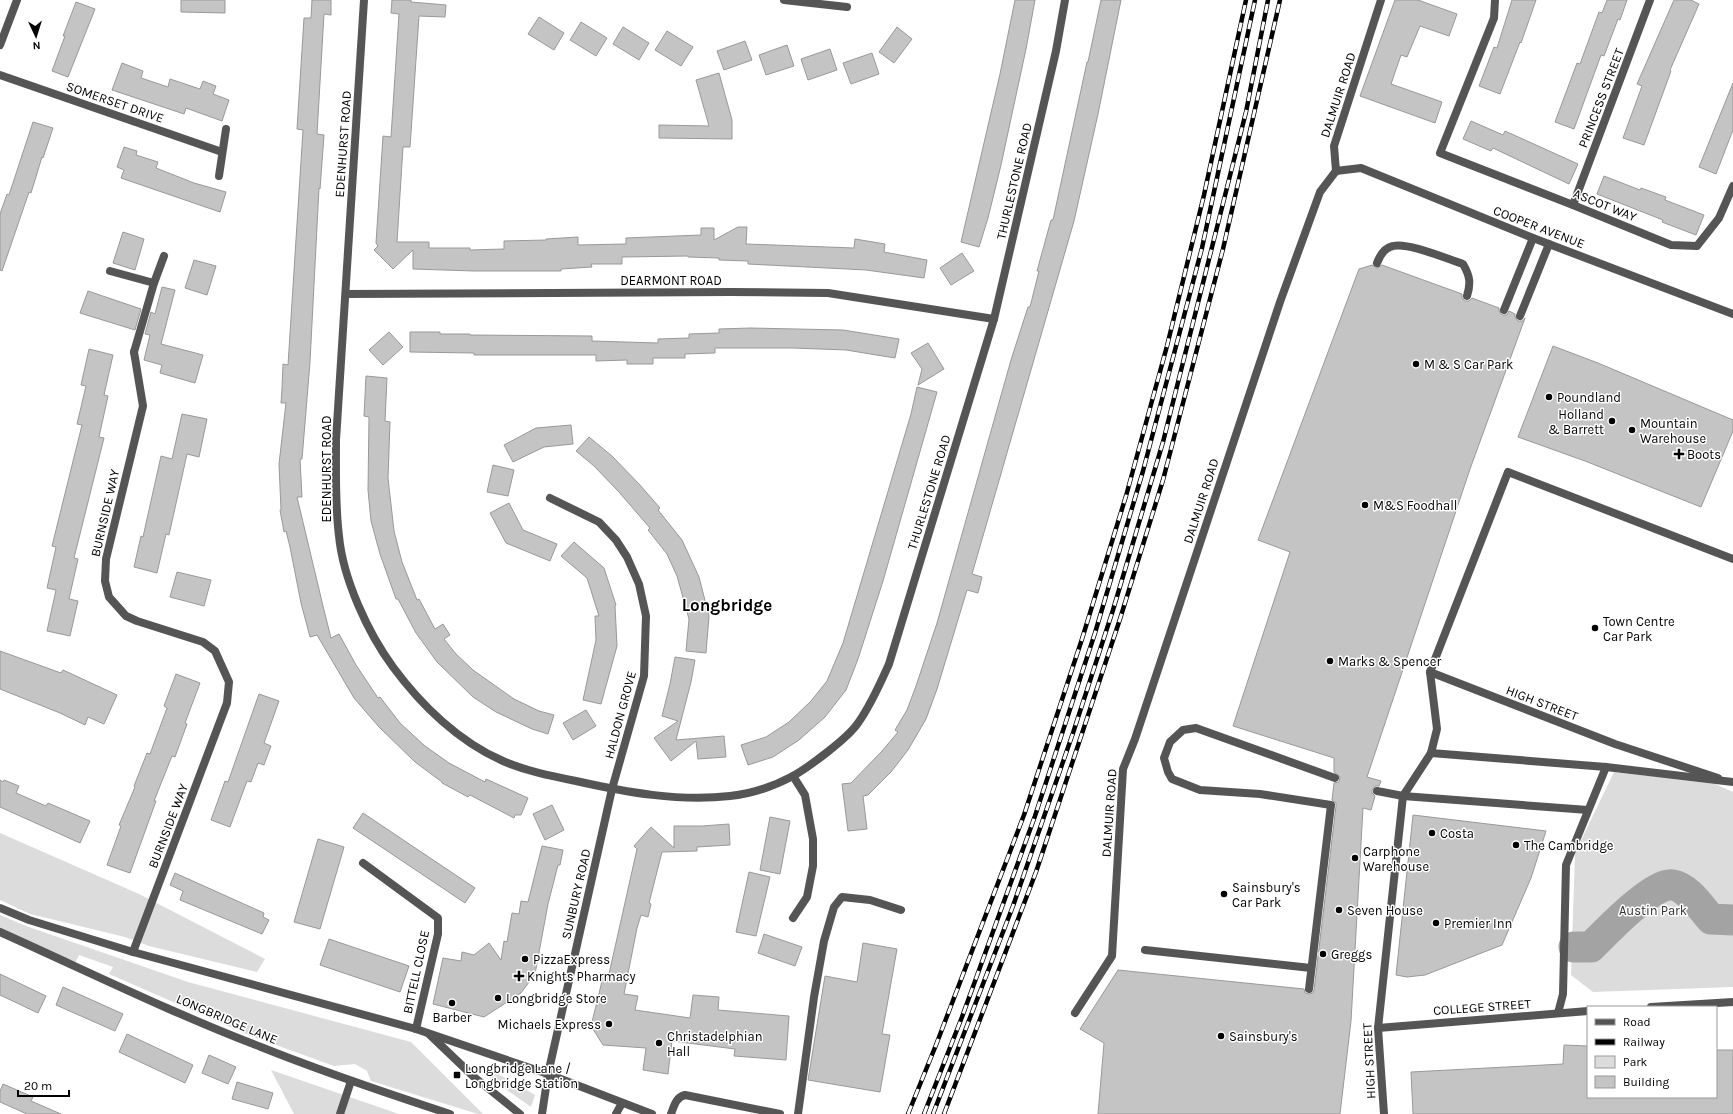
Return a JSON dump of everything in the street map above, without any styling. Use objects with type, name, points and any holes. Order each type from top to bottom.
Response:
[{"type":"street","points":[[0,45],[17,0]]},
{"type":"street","name":"EDENHURST ROAD","points":[[364,0],[336,440],[336,499],[339,539],[354,595],[366,623],[392,666],[410,688],[445,723],[462,737],[510,763],[541,774],[612,789]]},
{"type":"street","points":[[784,0],[847,7]]},
{"type":"street","name":"THURLESTONE ROAD","points":[[612,789],[685,798],[730,796],[752,792],[793,776],[823,756],[857,726],[871,703],[889,664],[994,319],[1056,51],[1065,0]]},
{"type":"street","name":"DALMUIR ROAD","points":[[1074,1014],[1112,956],[1123,770],[1135,739],[1280,302],[1320,192],[1336,171],[1334,146],[1381,0]]},
{"type":"street","name":"ASCOT WAY","points":[[1495,0],[1494,18],[1440,153],[1671,245],[1697,246],[1719,218],[1733,186]]},
{"type":"street","name":"PRINCESS STREET","points":[[1573,205],[1650,0]]},
{"type":"street","name":"SOMERSET DRIVE","points":[[0,75],[222,152]]},
{"type":"street","points":[[219,176],[226,129]]},
{"type":"street","name":"COOPER AVENUE","points":[[1336,171],[1361,168],[1548,244],[1733,314]]},
{"type":"street","points":[[1504,310],[1533,238]]},
{"type":"street","points":[[1520,316],[1548,244]]},
{"type":"street","points":[[1377,263],[1381,253],[1392,246],[1404,245],[1463,264],[1469,275],[1470,285],[1467,296]]},
{"type":"street","name":"BURNSIDE WAY","points":[[133,952],[227,703],[229,682],[215,651],[203,642],[137,622],[126,616],[109,597],[105,581],[106,559],[142,406],[134,352],[154,283],[164,256]]},
{"type":"street","points":[[110,271],[154,283]]},
{"type":"street","name":"DEARMONT ROAD","points":[[346,294],[730,292],[828,293],[994,319]]},
{"type":"street","points":[[1430,672],[1508,472],[1733,559]]},
{"type":"street","name":"HALDON GROVE","points":[[550,498],[599,522],[616,540],[627,557],[639,584],[646,616],[644,676],[612,789]]},
{"type":"street","name":"HIGH STREET","points":[[1384,1114],[1378,1028],[1403,796],[1430,753],[1437,729],[1430,672],[1615,744],[1729,781]]},
{"type":"street","points":[[1309,989],[1331,805],[1260,794],[1200,790],[1172,779],[1168,772],[1164,758],[1170,742],[1183,730],[1196,728],[1335,778]]},
{"type":"street","name":"HIGH STREET","points":[[1430,753],[1606,766],[1729,781]]},
{"type":"street","points":[[1558,1013],[1564,994],[1566,865],[1606,766]]},
{"type":"street","points":[[793,776],[805,795],[813,839],[813,866],[806,897],[793,918]]},
{"type":"street","name":"SUNBURY ROAD","points":[[548,1074],[612,789]]},
{"type":"street","points":[[1377,791],[1403,796],[1588,810]]},
{"type":"street","name":"BITTELL CLOSE","points":[[363,863],[438,918],[438,934],[416,1029]]},
{"type":"street","points":[[798,1114],[815,990],[824,941],[834,907],[842,897],[870,900],[901,910]]},
{"type":"street","points":[[0,908],[29,920],[133,952],[416,1029],[548,1074],[652,1114]]},
{"type":"street","name":"LONGBRIDGE LANE","points":[[0,932],[171,1009],[260,1047],[351,1081],[450,1114]]},
{"type":"street","points":[[1145,950],[1311,968]]},
{"type":"street","points":[[1667,1006],[1733,1002]]},
{"type":"street","name":"COLLEGE STREET","points":[[1378,1028],[1587,1011]]},
{"type":"street","points":[[429,1034],[474,1077],[520,1114]]},
{"type":"street","points":[[542,1114],[548,1074]]},
{"type":"street","points":[[340,1114],[351,1081]]},
{"type":"street","points":[[671,1114],[677,1100],[680,1096],[685,1095],[780,1114]]},
{"type":"street","points":[[616,1114],[622,1103]]},
{"type":"green space","name":"Austin Park","points":[[1614,772],[1715,784],[1733,792],[1733,987],[1593,992],[1571,975],[1575,853]]},
{"type":"green space","points":[[0,833],[139,894],[265,959],[257,972],[149,946],[125,937],[30,914],[0,900]]},
{"type":"green space","points":[[0,915],[26,926],[188,982],[411,1042],[483,1114],[478,1114],[371,1081],[367,1071],[355,1064],[334,1066],[251,1036],[109,974],[113,967],[79,955],[74,965],[0,932]]},
{"type":"green space","points":[[486,1067],[535,1095],[531,1107],[477,1069]]},
{"type":"green space","points":[[271,1070],[399,1114],[294,1114]]},
{"type":"building","points":[[181,0],[225,0],[225,13],[181,12]]},
{"type":"building","points":[[312,0],[331,0],[331,15],[324,14],[317,134],[324,135],[320,189],[319,188],[310,362],[302,459],[300,459],[302,497],[297,497],[323,606],[331,638],[339,634],[356,665],[378,698],[380,697],[400,723],[425,746],[449,763],[485,782],[486,779],[528,798],[521,815],[515,815],[514,818],[470,795],[468,797],[442,783],[415,762],[379,727],[354,698],[317,635],[310,637],[301,603],[290,547],[286,531],[284,532],[280,510],[279,464],[286,403],[281,403],[283,364],[288,365],[303,130],[297,129],[304,18],[311,18]]},
{"type":"building","points":[[392,0],[411,0],[411,2],[446,5],[445,17],[419,16],[410,147],[403,147],[397,242],[429,242],[429,248],[470,248],[470,250],[504,249],[504,241],[546,240],[578,237],[578,245],[626,244],[626,238],[701,235],[701,228],[714,228],[714,240],[738,227],[747,227],[746,244],[854,248],[855,239],[885,244],[884,252],[927,260],[924,278],[866,270],[748,264],[748,261],[719,260],[719,258],[688,256],[622,257],[622,264],[591,264],[592,267],[561,269],[561,271],[413,269],[413,250],[393,269],[374,250],[378,246],[376,243],[383,136],[391,137],[399,14],[391,13]]},
{"type":"building","points":[[1015,0],[1035,0],[1001,165],[979,247],[961,242],[1000,74]]},
{"type":"building","points":[[1101,0],[1121,0],[1098,114],[1074,221],[972,574],[982,577],[978,593],[967,590],[937,689],[926,719],[908,750],[891,772],[868,795],[863,796],[867,829],[848,831],[842,784],[851,783],[898,732],[895,730],[907,710],[937,623],[1011,360],[1028,307],[1030,307],[1039,271],[1037,271],[1051,220],[1053,220]]},
{"type":"building","points":[[1395,0],[1418,0],[1457,14],[1449,36],[1420,26],[1407,57],[1401,55],[1391,84],[1442,102],[1435,123],[1360,96]]},
{"type":"building","points":[[1512,0],[1536,0],[1521,43],[1520,42],[1500,94],[1479,86],[1494,47],[1497,48]]},
{"type":"building","points":[[1607,0],[1627,0],[1604,56],[1601,55],[1574,129],[1555,122],[1577,63],[1580,64],[1599,12],[1602,13]]},
{"type":"building","points":[[1674,0],[1691,0],[1699,4],[1670,70],[1671,71],[1644,145],[1623,138],[1642,86],[1637,84]]},
{"type":"building","points":[[76,2],[95,9],[68,77],[52,71]]},
{"type":"building","points":[[539,17],[564,33],[554,50],[528,34]]},
{"type":"building","points":[[581,22],[607,38],[596,56],[570,40]]},
{"type":"building","points":[[623,27],[649,43],[639,60],[613,44]]},
{"type":"building","points":[[897,27],[912,39],[894,63],[879,52]]},
{"type":"building","points":[[667,31],[693,47],[681,66],[655,50]]},
{"type":"building","points":[[745,41],[752,60],[724,70],[717,51]]},
{"type":"building","points":[[787,45],[794,66],[766,75],[759,55]]},
{"type":"building","points":[[830,49],[837,70],[808,80],[801,59]]},
{"type":"building","points":[[872,53],[879,74],[851,84],[843,63]]},
{"type":"building","points":[[122,63],[143,71],[141,78],[168,87],[170,79],[200,89],[203,81],[216,86],[213,94],[229,100],[222,121],[186,108],[184,114],[112,90]]},
{"type":"building","points":[[719,73],[732,120],[732,139],[659,138],[659,125],[709,126],[696,80]]},
{"type":"building","points":[[1733,83],[1733,130],[1716,174],[1699,167]]},
{"type":"building","points":[[1471,121],[1503,135],[1505,131],[1578,164],[1569,184],[1493,148],[1491,151],[1463,139]]},
{"type":"building","points":[[33,122],[53,128],[2,271],[0,270],[0,214],[7,194],[9,195]]},
{"type":"building","points":[[124,147],[137,151],[136,155],[158,162],[156,168],[194,183],[226,192],[220,212],[121,178],[124,170],[117,167]]},
{"type":"building","points":[[1604,176],[1640,190],[1641,188],[1666,197],[1665,200],[1704,215],[1696,235],[1662,222],[1663,220],[1597,194]]},
{"type":"building","points":[[123,232],[144,239],[135,270],[113,263]]},
{"type":"building","points":[[962,253],[974,271],[951,285],[940,268]]},
{"type":"building","points":[[194,260],[216,266],[207,295],[185,288]]},
{"type":"building","points":[[1372,265],[1377,268],[1382,265],[1462,294],[1462,298],[1465,301],[1469,301],[1472,298],[1499,308],[1502,315],[1507,315],[1509,311],[1515,314],[1518,321],[1523,321],[1525,318],[1470,469],[1367,777],[1381,781],[1379,786],[1375,786],[1372,790],[1372,793],[1375,796],[1371,810],[1363,808],[1351,1021],[1340,1114],[1098,1114],[1104,1043],[1080,1029],[1118,970],[1304,989],[1305,993],[1309,994],[1313,993],[1314,990],[1336,806],[1336,803],[1332,800],[1334,783],[1339,782],[1340,777],[1334,772],[1334,758],[1233,726],[1290,552],[1258,540],[1359,269]]},
{"type":"building","points":[[162,287],[175,290],[161,344],[203,355],[195,383],[160,373],[162,365],[144,360],[150,335],[145,334],[151,312],[155,314]]},
{"type":"building","points":[[88,291],[141,309],[135,330],[80,313]]},
{"type":"building","points":[[750,328],[843,330],[899,339],[895,358],[846,350],[715,348],[715,353],[685,354],[685,358],[653,358],[653,364],[627,364],[627,360],[596,361],[596,355],[474,355],[474,353],[410,352],[410,332],[440,332],[440,334],[470,335],[592,336],[592,341],[658,343],[658,339],[689,338],[689,334],[719,333],[719,329]]},
{"type":"building","points":[[389,332],[403,347],[383,365],[369,350]]},
{"type":"building","points":[[928,343],[944,369],[918,385],[922,369],[911,353]]},
{"type":"building","points":[[1553,346],[1598,363],[1733,420],[1733,431],[1701,507],[1585,461],[1518,437]]},
{"type":"building","points":[[89,349],[113,355],[104,395],[108,396],[99,437],[104,438],[74,558],[78,559],[69,599],[78,601],[70,636],[47,631],[56,590],[47,588],[56,547],[52,546],[82,425],[77,424],[86,386],[81,385]]},
{"type":"building","points":[[366,376],[387,378],[385,421],[390,422],[388,478],[394,531],[402,562],[417,600],[419,599],[435,629],[443,624],[450,635],[444,639],[456,654],[473,670],[514,699],[539,711],[554,715],[548,734],[532,729],[496,712],[473,697],[437,662],[416,633],[398,599],[396,599],[380,554],[371,521],[368,490],[369,417],[364,416]]},
{"type":"building","points":[[917,387],[937,392],[883,581],[858,659],[846,690],[825,717],[799,740],[773,757],[748,765],[741,745],[766,737],[789,722],[811,701],[827,681],[843,643],[911,414]]},
{"type":"building","points":[[182,414],[207,419],[199,457],[187,454],[169,535],[166,534],[157,573],[134,567],[141,536],[143,537],[161,456],[172,459]]},
{"type":"building","points":[[571,425],[573,444],[544,447],[513,462],[504,445],[536,428]]},
{"type":"building","points":[[589,437],[612,456],[640,485],[660,508],[658,510],[682,540],[699,577],[709,616],[706,653],[686,651],[689,619],[677,576],[667,554],[648,530],[650,528],[618,491],[594,466],[576,451]]},
{"type":"building","points":[[493,465],[514,470],[508,496],[487,492]]},
{"type":"building","points":[[509,503],[523,530],[557,544],[550,561],[506,543],[490,513]]},
{"type":"building","points":[[574,542],[604,568],[616,605],[617,646],[601,704],[583,700],[596,640],[595,616],[599,616],[587,578],[561,556]]},
{"type":"building","points":[[177,572],[211,580],[204,606],[170,597]]},
{"type":"building","points":[[0,651],[61,673],[63,670],[117,695],[104,724],[88,717],[85,725],[60,713],[0,689]]},
{"type":"building","points":[[675,657],[695,660],[676,740],[724,736],[726,757],[698,759],[696,741],[671,761],[654,738],[678,721],[662,716]]},
{"type":"building","points":[[176,674],[200,683],[185,723],[187,724],[175,757],[172,756],[154,801],[156,801],[130,873],[107,865],[121,826],[119,825],[147,753],[150,754],[167,708],[164,706]]},
{"type":"building","points":[[259,694],[279,701],[264,743],[271,746],[264,765],[258,763],[251,782],[247,781],[230,827],[211,820],[225,781],[228,782]]},
{"type":"building","points":[[586,710],[596,726],[573,740],[563,723]]},
{"type":"building","points":[[0,780],[3,782],[4,780],[19,786],[16,793],[46,806],[48,803],[90,821],[80,843],[0,807]]},
{"type":"building","points":[[552,805],[564,830],[545,840],[533,814]]},
{"type":"building","points":[[363,813],[475,888],[465,903],[353,828]]},
{"type":"building","points":[[1413,815],[1546,831],[1531,878],[1502,945],[1425,975],[1407,977],[1396,975]]},
{"type":"building","points":[[770,817],[790,821],[780,874],[760,870]]},
{"type":"building","points":[[729,824],[730,845],[697,847],[697,851],[662,852],[649,903],[651,904],[648,917],[641,915],[637,928],[624,994],[638,996],[635,1010],[690,1018],[693,995],[719,997],[718,1010],[789,1016],[786,1060],[734,1056],[735,1049],[672,1041],[668,1074],[643,1070],[646,1048],[603,1045],[591,1026],[604,973],[609,974],[637,849],[634,846],[651,827],[674,848],[674,826]]},
{"type":"building","points":[[318,839],[344,847],[320,929],[294,922]]},
{"type":"building","points":[[542,846],[563,850],[548,904],[535,974],[521,993],[484,1017],[433,1004],[443,958],[461,961],[462,952],[474,955],[489,943],[501,960],[504,941],[507,942],[512,913],[519,914],[521,901],[528,902]]},
{"type":"building","points":[[749,872],[770,877],[756,936],[736,932]]},
{"type":"building","points":[[175,873],[264,913],[263,917],[269,920],[262,934],[180,900],[183,891],[170,885]]},
{"type":"building","points":[[764,934],[802,947],[795,966],[758,953]]},
{"type":"building","points":[[329,939],[409,966],[400,992],[320,965]]},
{"type":"building","points":[[863,943],[897,949],[882,1034],[890,1035],[880,1092],[808,1080],[825,976],[857,982]]},
{"type":"building","points":[[0,974],[46,996],[38,1013],[0,995]]},
{"type":"building","points":[[63,987],[123,1014],[115,1031],[56,1005]]},
{"type":"building","points":[[127,1034],[193,1065],[185,1083],[119,1052]]},
{"type":"building","points":[[1564,1045],[1587,1046],[1587,1098],[1717,1098],[1717,1050],[1733,1050],[1733,1114],[1413,1114],[1411,1072],[1563,1064]]},
{"type":"building","points":[[209,1055],[236,1067],[228,1084],[202,1073]]},
{"type":"building","points":[[237,1082],[273,1093],[268,1109],[232,1099]]},
{"type":"building","points":[[3,1084],[33,1097],[31,1101],[61,1114],[27,1114],[0,1102],[0,1091]]},
{"type":"waterway","points":[[1574,947],[1591,947],[1642,899],[1665,886],[1673,885],[1684,890],[1711,919],[1733,920]]},
{"type":"railway","points":[[908,1114],[1024,815],[1082,639],[1126,496],[1167,346],[1204,195],[1246,0]]},
{"type":"railway","points":[[924,1114],[962,1017],[1035,816],[1095,633],[1143,471],[1202,248],[1255,0]]},
{"type":"railway","points":[[933,1114],[1013,906],[1073,733],[1113,610],[1163,442],[1246,112],[1268,0]]},
{"type":"railway","points":[[944,1114],[1036,872],[1120,619],[1163,480],[1223,249],[1280,0]]},
{"type":"place","name":"M & S Car Park","points":[[1416,364]]},
{"type":"place","name":"Poundland","points":[[1549,397]]},
{"type":"place","name":"Holland & Barrett","points":[[1612,421]]},
{"type":"place","name":"Mountain Warehouse","points":[[1632,430]]},
{"type":"place","name":"Boots","points":[[1679,454]]},
{"type":"place","name":"M&S Foodhall","points":[[1365,505]]},
{"type":"place","name":"Town Centre Car Park","points":[[1595,628]]},
{"type":"place","name":"Marks & Spencer","points":[[1330,661]]},
{"type":"place","name":"Costa","points":[[1432,833]]},
{"type":"place","name":"The Cambridge","points":[[1516,845]]},
{"type":"place","name":"Carphone Warehouse","points":[[1355,858]]},
{"type":"place","name":"Sainsbury's Car Park","points":[[1224,894]]},
{"type":"place","name":"Seven House","points":[[1339,910]]},
{"type":"place","name":"Premier Inn","points":[[1436,923]]},
{"type":"place","name":"Greggs","points":[[1323,954]]},
{"type":"place","name":"PizzaExpress","points":[[525,959]]},
{"type":"place","name":"Knights Pharmacy","points":[[519,976]]},
{"type":"place","name":"Longbridge Store","points":[[498,998]]},
{"type":"place","name":"Barber","points":[[452,1003]]},
{"type":"place","name":"Michaels Express","points":[[609,1024]]},
{"type":"place","name":"Sainsbury's","points":[[1221,1036]]},
{"type":"place","name":"Christadelphian Hall","points":[[659,1043]]},
{"type":"place","name":"Longbridge Lane / Longbridge Station","points":[[457,1075]]},
{"type":"district","name":"Longbridge","points":[[727,605]]}]
